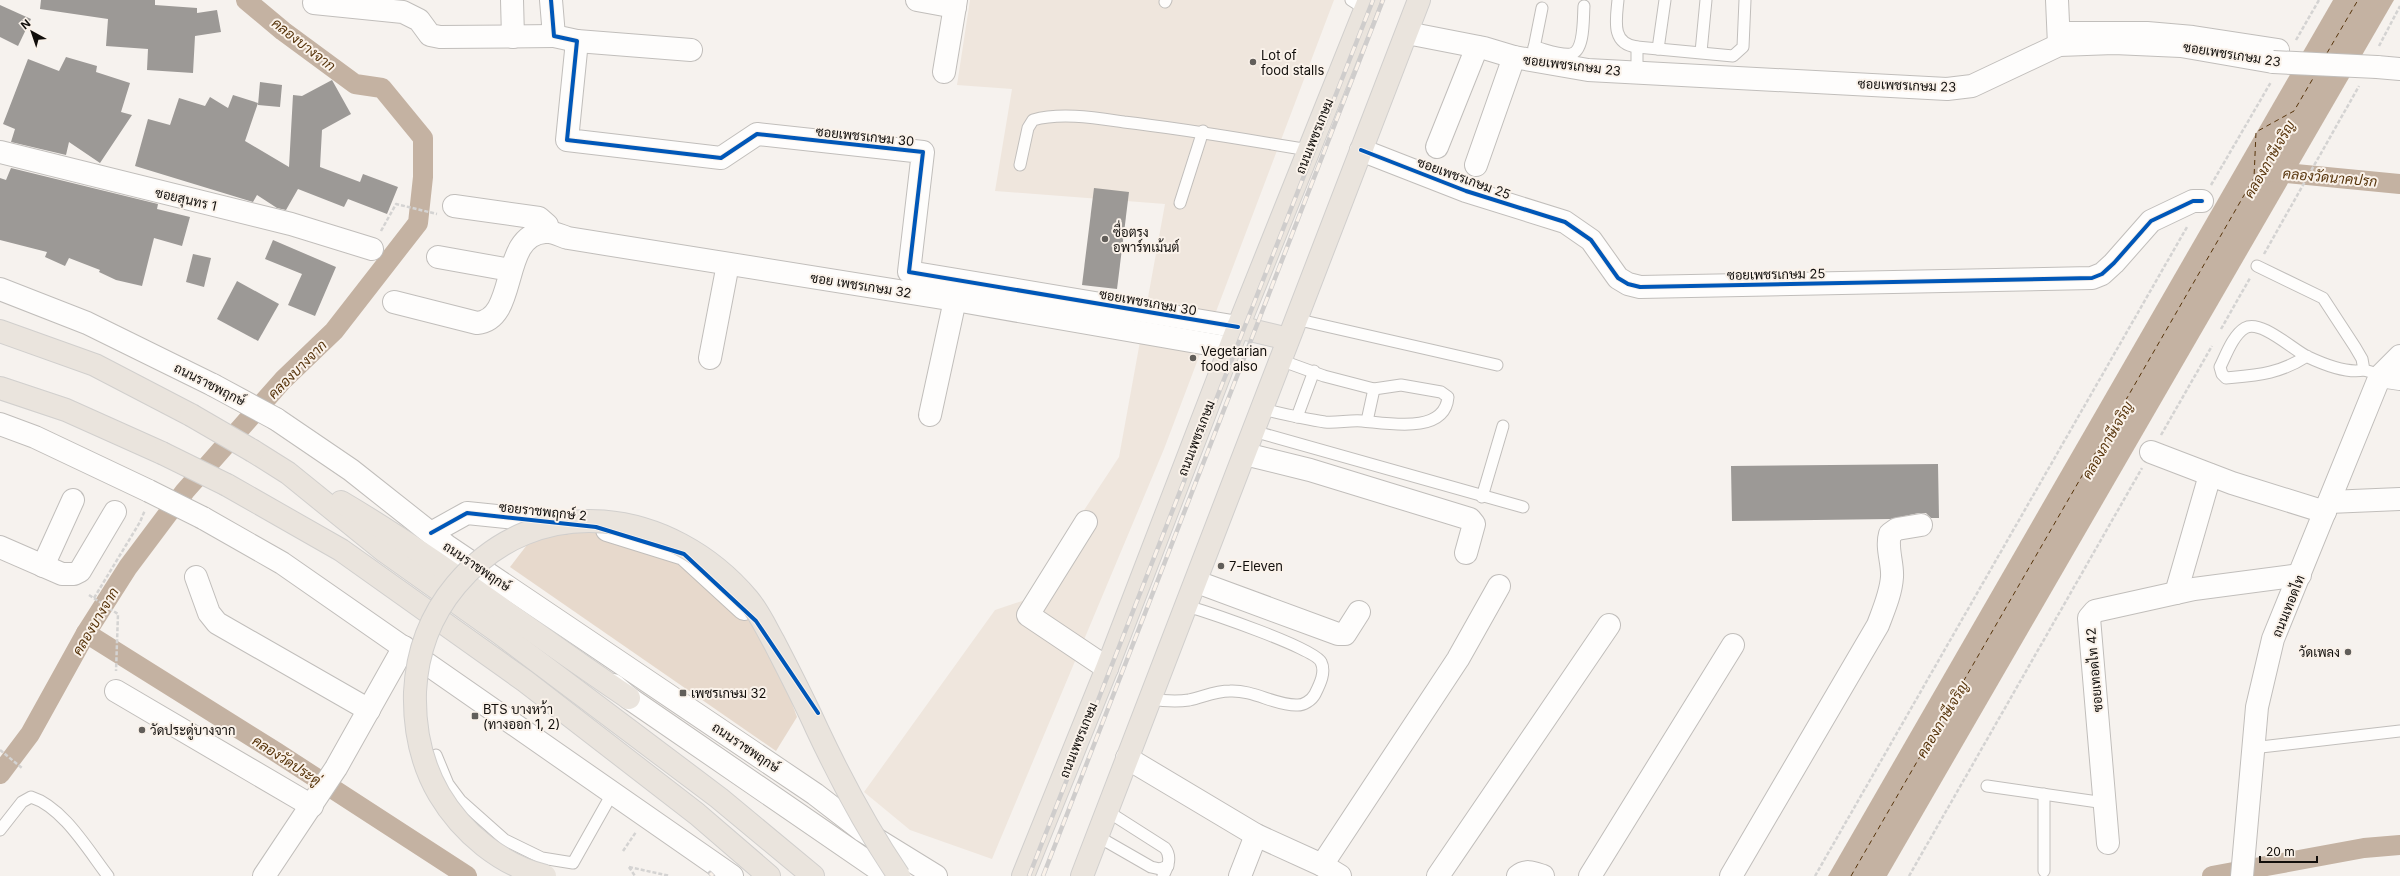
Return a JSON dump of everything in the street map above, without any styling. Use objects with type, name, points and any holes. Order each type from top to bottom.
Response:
[{"type":"main road","points":[[1082,876],[1419,0]]},
{"type":"main road","name":"ถนนเพชรเกษม","points":[[1023,876],[1107,668],[1238,327],[1309,150],[1362,3]]},
{"type":"main road","points":[[1238,327],[1288,339]]},
{"type":"main road","points":[[0,331],[95,365],[191,415],[253,451],[288,473],[376,523],[556,649],[630,698]]},
{"type":"main road","points":[[0,388],[66,410],[162,453],[227,485],[341,550],[525,681],[696,814],[769,876]]},
{"type":"main road","points":[[288,473],[383,550],[497,632],[720,798],[813,876]]},
{"type":"main road","points":[[545,876],[529,872],[498,855],[475,838],[452,815],[430,780],[419,743],[415,710],[416,668],[423,640],[441,603],[477,561],[507,540],[540,527],[584,521],[615,521],[652,530],[680,542],[709,562],[749,599],[761,617],[798,687],[840,777],[880,849],[899,876]]},
{"type":"street","points":[[512,0],[513,37]]},
{"type":"street","points":[[551,0],[554,36]]},
{"type":"street","points":[[917,0],[956,3],[944,72]]},
{"type":"street","points":[[2057,0],[2066,44]]},
{"type":"street","points":[[314,3],[403,12],[419,20],[430,35],[440,37],[554,36],[578,41],[691,50]]},
{"type":"street","name":"ซอยเพชรเกษม 23","points":[[1407,33],[1477,47],[1527,54],[1588,70],[1947,89],[1972,86],[2066,44],[2114,43],[2181,46],[2277,62],[2400,68]]},
{"type":"street","name":"ซอยเพชรเกษม 30","points":[[578,41],[567,140],[720,158],[757,134],[923,152],[909,272],[1238,327]]},
{"type":"street","points":[[1437,147],[1477,47]]},
{"type":"street","points":[[1476,165],[1527,54]]},
{"type":"street","name":"ซอยเพชรเกษม 25","points":[[1362,150],[1466,191],[1566,222],[1591,240],[1618,278],[1628,284],[1640,287],[2092,278],[2102,274],[2114,263],[2151,221],[2193,201],[2202,201]]},
{"type":"street","name":"ซอยสุนทร 1","points":[[0,152],[291,224],[372,249]]},
{"type":"street","points":[[394,302],[477,323],[487,322],[493,317],[504,298],[510,270],[516,255],[529,239],[538,233],[547,232],[547,225],[539,218],[454,206]]},
{"type":"street","name":"ซอย เพชรเกษม 32","points":[[547,232],[568,238],[954,300],[1231,348]]},
{"type":"street","points":[[438,257],[510,270]]},
{"type":"street","points":[[710,358],[728,264]]},
{"type":"street","name":"ถนนราชพฤกษ์","points":[[0,289],[87,323],[213,385],[276,419],[351,470],[439,540],[815,794],[863,831],[936,876]]},
{"type":"street","points":[[930,415],[954,300]]},
{"type":"street","name":"ถนนเทอดไท","points":[[2242,876],[2252,748],[2257,707],[2273,640],[2381,375],[2400,356]]},
{"type":"street","points":[[0,424],[35,438],[149,491],[203,518],[282,564],[613,792],[723,870]]},
{"type":"street","points":[[1245,454],[1310,470],[1470,519],[1474,524],[1466,553]]},
{"type":"street","points":[[2147,459],[2327,507],[2400,499]]},
{"type":"street","points":[[2176,593],[2210,475]]},
{"type":"street","points":[[43,566],[73,500]]},
{"type":"street","points":[[0,547],[62,574],[74,574],[80,570],[115,512]]},
{"type":"street","name":"ซอยราชพฤกษ์ 2","points":[[439,540],[467,512],[596,527],[684,554],[756,621],[818,713]]},
{"type":"street","points":[[1086,522],[1024,612],[1107,668]]},
{"type":"street","points":[[1731,876],[1878,625],[1888,598],[1892,577],[1888,541],[1890,534],[1898,529],[1921,525]]},
{"type":"street","points":[[439,540],[630,698],[888,876]]},
{"type":"street","name":"ซอยเทอดไท 42","points":[[2108,843],[2089,618],[2096,611],[2176,593],[2300,576]]},
{"type":"street","points":[[196,577],[209,613],[217,623],[369,710]]},
{"type":"street","points":[[1196,582],[1338,634],[1345,634],[1359,612]]},
{"type":"street","points":[[1127,758],[1256,834],[1331,870],[1458,659],[1499,586]]},
{"type":"street","points":[[1438,876],[1609,625]]},
{"type":"street","points":[[1590,876],[1733,645]]},
{"type":"street","points":[[266,875],[336,768],[404,647]]},
{"type":"street","points":[[116,691],[315,802]]},
{"type":"street","points":[[795,811],[864,876]]},
{"type":"street","points":[[1240,876],[1256,834]]},
{"type":"street","points":[[1013,876],[1038,838]]},
{"type":"street","points":[[1518,876],[1523,872],[1530,872],[1543,876]]},
{"type":"lane","points":[[1618,0],[1616,28],[1619,36],[1627,46],[1733,56],[1743,47],[1745,0]]},
{"type":"lane","points":[[1658,48],[1665,0]]},
{"type":"lane","points":[[1701,52],[1706,0]]},
{"type":"lane","points":[[1542,8],[1527,54],[1570,54],[1576,51],[1581,42],[1584,6]]},
{"type":"lane","points":[[1636,72],[1637,47]]},
{"type":"lane","points":[[1020,165],[1028,128],[1033,120],[1044,117],[1093,118],[1203,131],[1309,150]]},
{"type":"lane","points":[[1180,203],[1203,131]]},
{"type":"lane","points":[[2257,266],[2324,298],[2362,359],[2381,375]]},
{"type":"lane","points":[[1295,320],[1497,365]]},
{"type":"lane","points":[[2307,356],[2289,368],[2265,375],[2226,378],[2222,374],[2220,367],[2236,337],[2245,328],[2253,326],[2271,333],[2307,356],[2350,371],[2381,375]]},
{"type":"lane","points":[[1262,409],[1326,422],[1367,421],[1418,424],[1439,416],[1447,407],[1448,397],[1441,392],[1401,385],[1374,389],[1280,360]]},
{"type":"lane","points":[[1298,417],[1314,371]]},
{"type":"lane","points":[[1367,421],[1374,389]]},
{"type":"lane","points":[[1482,497],[1503,426]]},
{"type":"lane","points":[[1253,431],[1289,440],[1482,497],[1523,507]]},
{"type":"lane","points":[[1150,699],[1170,702],[1191,700],[1213,692],[1231,690],[1248,692],[1295,705],[1304,704],[1314,697],[1322,681],[1322,667],[1318,657],[1300,648],[1229,620],[1187,606]]},
{"type":"lane","points":[[2252,748],[2400,731]]},
{"type":"lane","points":[[436,755],[448,784],[460,800],[506,840],[542,858],[573,863],[613,792]]},
{"type":"lane","points":[[1987,786],[2105,803]]},
{"type":"lane","points":[[2044,794],[2044,871]]},
{"type":"lane","points":[[0,830],[22,802],[31,797],[43,801],[60,815],[108,876]]},
{"type":"lane","points":[[1097,836],[1151,867],[1165,871],[1169,855],[1165,848],[1107,811]]},
{"type":"path","points":[[1815,876],[2202,201],[2277,62],[2319,0]]},
{"type":"path","points":[[2287,214],[2331,136]]},
{"type":"path","points":[[372,249],[396,204],[452,218],[454,206]]},
{"type":"path","points":[[1909,876],[2147,459]]},
{"type":"path","points":[[89,595],[118,614],[116,665]]},
{"type":"path","points":[[0,750],[22,768]]},
{"type":"path","points":[[623,851],[638,827]]},
{"type":"path","points":[[635,876],[629,867],[670,876]]},
{"type":"shaded area","points":[[970,0],[1334,0],[1164,449],[992,859],[910,830],[864,792],[995,610],[1025,600],[1119,457],[1165,204],[995,191],[1012,89],[957,85]]},
{"type":"shaded area","points":[[553,511],[674,558],[752,623],[783,679],[797,717],[776,751],[510,567]]},
{"type":"water","name":"คลองภาษีเจริญ","points":[[2333,0],[2394,0],[1887,876],[1828,876]]},
{"type":"building","points":[[41,0],[155,0],[155,5],[197,8],[197,13],[217,10],[221,32],[195,36],[193,73],[147,70],[148,49],[106,46],[108,19],[40,9]]},
{"type":"building","points":[[0,5],[31,19],[18,46],[0,37]]},
{"type":"building","points":[[66,57],[97,66],[96,72],[130,83],[121,112],[132,115],[100,163],[69,142],[66,155],[11,142],[15,129],[3,124],[28,59],[59,71]]},
{"type":"building","points":[[332,80],[351,114],[322,130],[320,167],[360,182],[363,174],[398,187],[387,214],[348,199],[344,207],[298,189],[286,210],[277,208],[257,195],[253,202],[135,166],[148,119],[170,125],[179,98],[205,106],[210,97],[228,108],[233,95],[258,103],[245,141],[289,167],[293,95],[302,96]]},
{"type":"building","points":[[260,82],[282,85],[280,107],[258,105]]},
{"type":"building","points":[[11,168],[158,204],[157,209],[190,217],[182,246],[154,238],[142,286],[116,280],[99,272],[100,270],[69,258],[65,266],[45,257],[47,252],[0,240],[0,178],[6,180]]},
{"type":"building","name":"ซื่อตรง อพาร์ทเม้นต์","points":[[1094,188],[1129,192],[1117,289],[1082,285]]},
{"type":"building","points":[[273,240],[336,267],[315,316],[288,305],[302,274],[265,259]]},
{"type":"building","points":[[193,254],[211,258],[204,287],[186,282]]},
{"type":"building","points":[[237,281],[279,304],[258,341],[217,319]]},
{"type":"building","points":[[1938,464],[1939,518],[1931,518],[1926,513],[1919,513],[1890,519],[1732,521],[1731,466]]},
{"type":"waterway","name":"คลองบางจาก","points":[[0,774],[30,734],[86,633],[128,567],[185,491],[283,380],[334,331],[418,223],[423,177],[423,138],[382,88],[355,84],[283,31],[246,0]]},
{"type":"waterway","name":"คลองวัดนาคปรก","points":[[2266,171],[2400,184]]},
{"type":"waterway","name":"คลองวัดประดู่","points":[[86,633],[276,752],[467,876]]},
{"type":"waterway","points":[[2212,876],[2364,848],[2400,845]]},
{"type":"ferry route","points":[[2327,53],[2358,0]]},
{"type":"ferry route","points":[[1851,876],[2254,178],[2256,132],[2294,111],[2315,75]]},
{"type":"railway","points":[[1029,876],[1373,0]]},
{"type":"railway","points":[[1043,876],[1383,0]]},
{"type":"railway","points":[[710,873],[713,876]]},
{"type":"cycle path","points":[[551,0],[554,36],[577,41],[567,140],[721,158],[757,134],[923,152],[909,272],[1238,327]]},
{"type":"cycle path","points":[[1361,150],[1466,191],[1565,222],[1591,240],[1618,278],[1628,284],[1640,287],[2092,278],[2102,274],[2114,263],[2151,221],[2193,201],[2202,201]]},
{"type":"cycle path","points":[[431,533],[467,513],[596,527],[684,554],[756,621],[818,713]]},
{"type":"place","name":"Lot of food stalls","points":[[1253,62]]},
{"type":"place","name":"ซื่อตรง อพาร์ทเม้นต์","points":[[1105,239]]},
{"type":"place","name":"Vegetarian food also","points":[[1193,358]]},
{"type":"place","name":"7-Eleven","points":[[1221,566]]},
{"type":"place","name":"วัดเพลง","points":[[2348,652]]},
{"type":"place","name":"เพชรเกษม 32","points":[[683,693]]},
{"type":"place","name":"BTS บางหว้า (ทางออก 1, 2)","points":[[475,716]]},
{"type":"place","name":"วัดประดู่บางจาก","points":[[142,730]]}]
